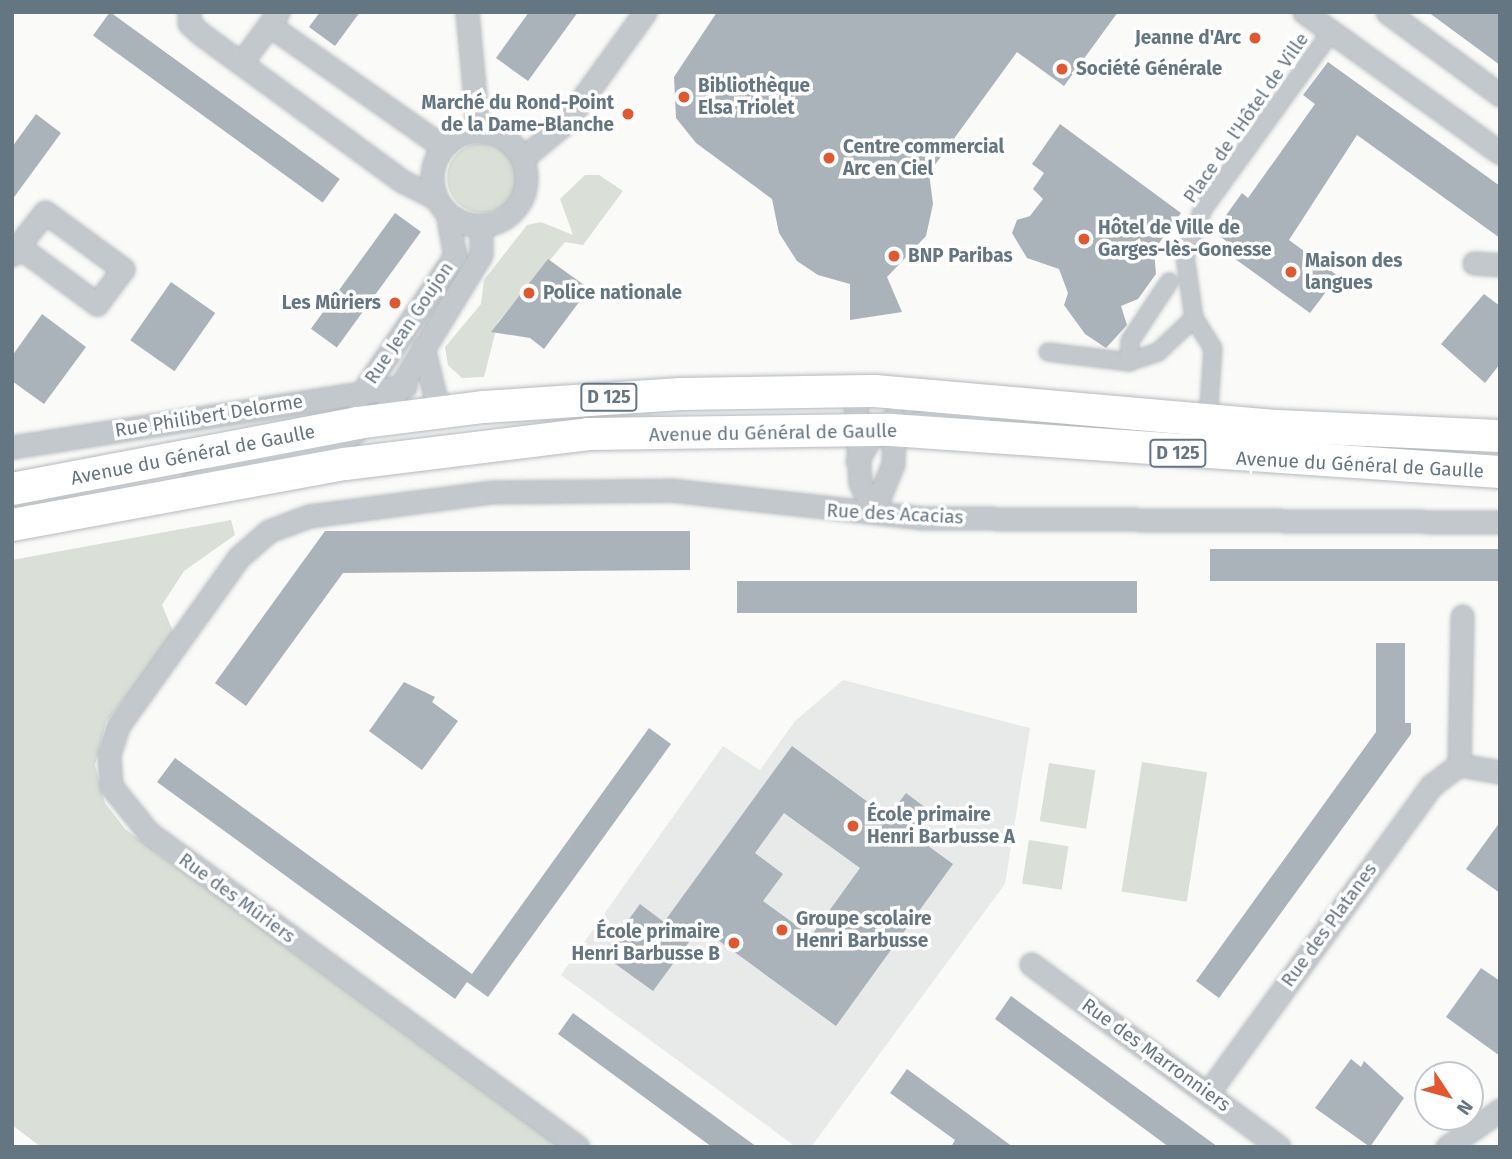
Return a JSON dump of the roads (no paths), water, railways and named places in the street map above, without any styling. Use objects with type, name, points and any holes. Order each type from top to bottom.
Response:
[{"type":"main road","name":"Avenue du Général de Gaulle","points":[[12,489],[356,417],[617,396],[855,391],[882,421],[1500,472]]},
{"type":"main road","name":"Avenue du Général de Gaulle","points":[[12,525],[412,453],[588,434],[1088,410],[1208,421],[1500,436]]},
{"type":"street","points":[[189,12],[189,23],[241,64],[402,181],[441,206],[481,226],[515,211],[524,194],[523,158],[496,133],[478,130],[443,147],[431,180],[441,206]]},
{"type":"street","points":[[467,12],[478,130]]},
{"type":"street","points":[[523,158],[565,123],[645,12]]},
{"type":"street","points":[[1304,12],[1500,153]]},
{"type":"street","points":[[1387,12],[1500,95]]},
{"type":"street","points":[[241,64],[274,19],[443,147]]},
{"type":"street","name":"Place de l'Hôtel de Ville","points":[[1194,318],[1185,256],[1203,209],[1331,32]]},
{"type":"street","name":"Rue Jean Goujon","points":[[356,417],[455,256],[441,206]]},
{"type":"street","points":[[45,212],[123,269],[97,304],[15,251],[45,212]]},
{"type":"street","name":"Rue Jean Goujon","points":[[405,386],[423,346],[481,255],[481,226]]},
{"type":"street","points":[[1474,263],[1500,265]]},
{"type":"street","points":[[1129,362],[1130,341],[1169,282]]},
{"type":"street","points":[[1048,352],[1129,362],[1158,352],[1194,318],[1213,348],[1208,421]]},
{"type":"street","points":[[423,346],[439,412]]},
{"type":"street","name":"Avenue du Général de Gaulle","points":[[175,495],[214,472],[295,457],[405,386]]},
{"type":"street","name":"Rue Philibert Delorme","points":[[12,447],[356,417],[405,386]]},
{"type":"street","points":[[356,417],[382,448],[412,453]]},
{"type":"street","points":[[874,510],[857,461],[882,421]]},
{"type":"street","points":[[874,510],[892,464],[882,421]]},
{"type":"street","name":"Rue des Acacias","points":[[229,572],[269,531],[309,516],[492,492],[670,490],[758,497],[827,512],[874,510],[922,518],[1500,522]]},
{"type":"street","name":"Rue des Mûriers","points":[[229,572],[118,726],[109,754],[111,786],[128,814],[578,1147]]},
{"type":"street","points":[[1462,616],[1459,765],[1500,772]]},
{"type":"street","name":"Rue des Platanes","points":[[1208,1093],[1432,785],[1459,765]]},
{"type":"street","name":"Rue des Marronniers","points":[[1031,964],[1279,1147]]},
{"type":"street","points":[[1447,1147],[1500,1110]]},
{"type":"place","name":"Jeanne d'Arc","points":[[1255,38]]},
{"type":"place","name":"Société Générale","points":[[1062,69]]},
{"type":"place","name":"Bibliothèque Elsa Triolet","points":[[684,97]]},
{"type":"place","name":"Marché du Rond-Point de la Dame-Blanche","points":[[628,114]]},
{"type":"place","name":"Centre commercial Arc en Ciel","points":[[829,158]]},
{"type":"place","name":"Hôtel de Ville de Garges-lès-Gonesse","points":[[1084,239]]},
{"type":"place","name":"BNP Paribas","points":[[894,256]]},
{"type":"place","name":"Maison des langues","points":[[1291,272]]},
{"type":"place","name":"Police nationale","points":[[529,293]]},
{"type":"place","name":"Les Mûriers","points":[[395,303]]},
{"type":"place","name":"École primaire Henri Barbusse A","points":[[853,826]]},
{"type":"place","name":"Groupe scolaire Henri Barbusse","points":[[782,930]]},
{"type":"place","name":"École primaire Henri Barbusse B","points":[[734,943]]}]
